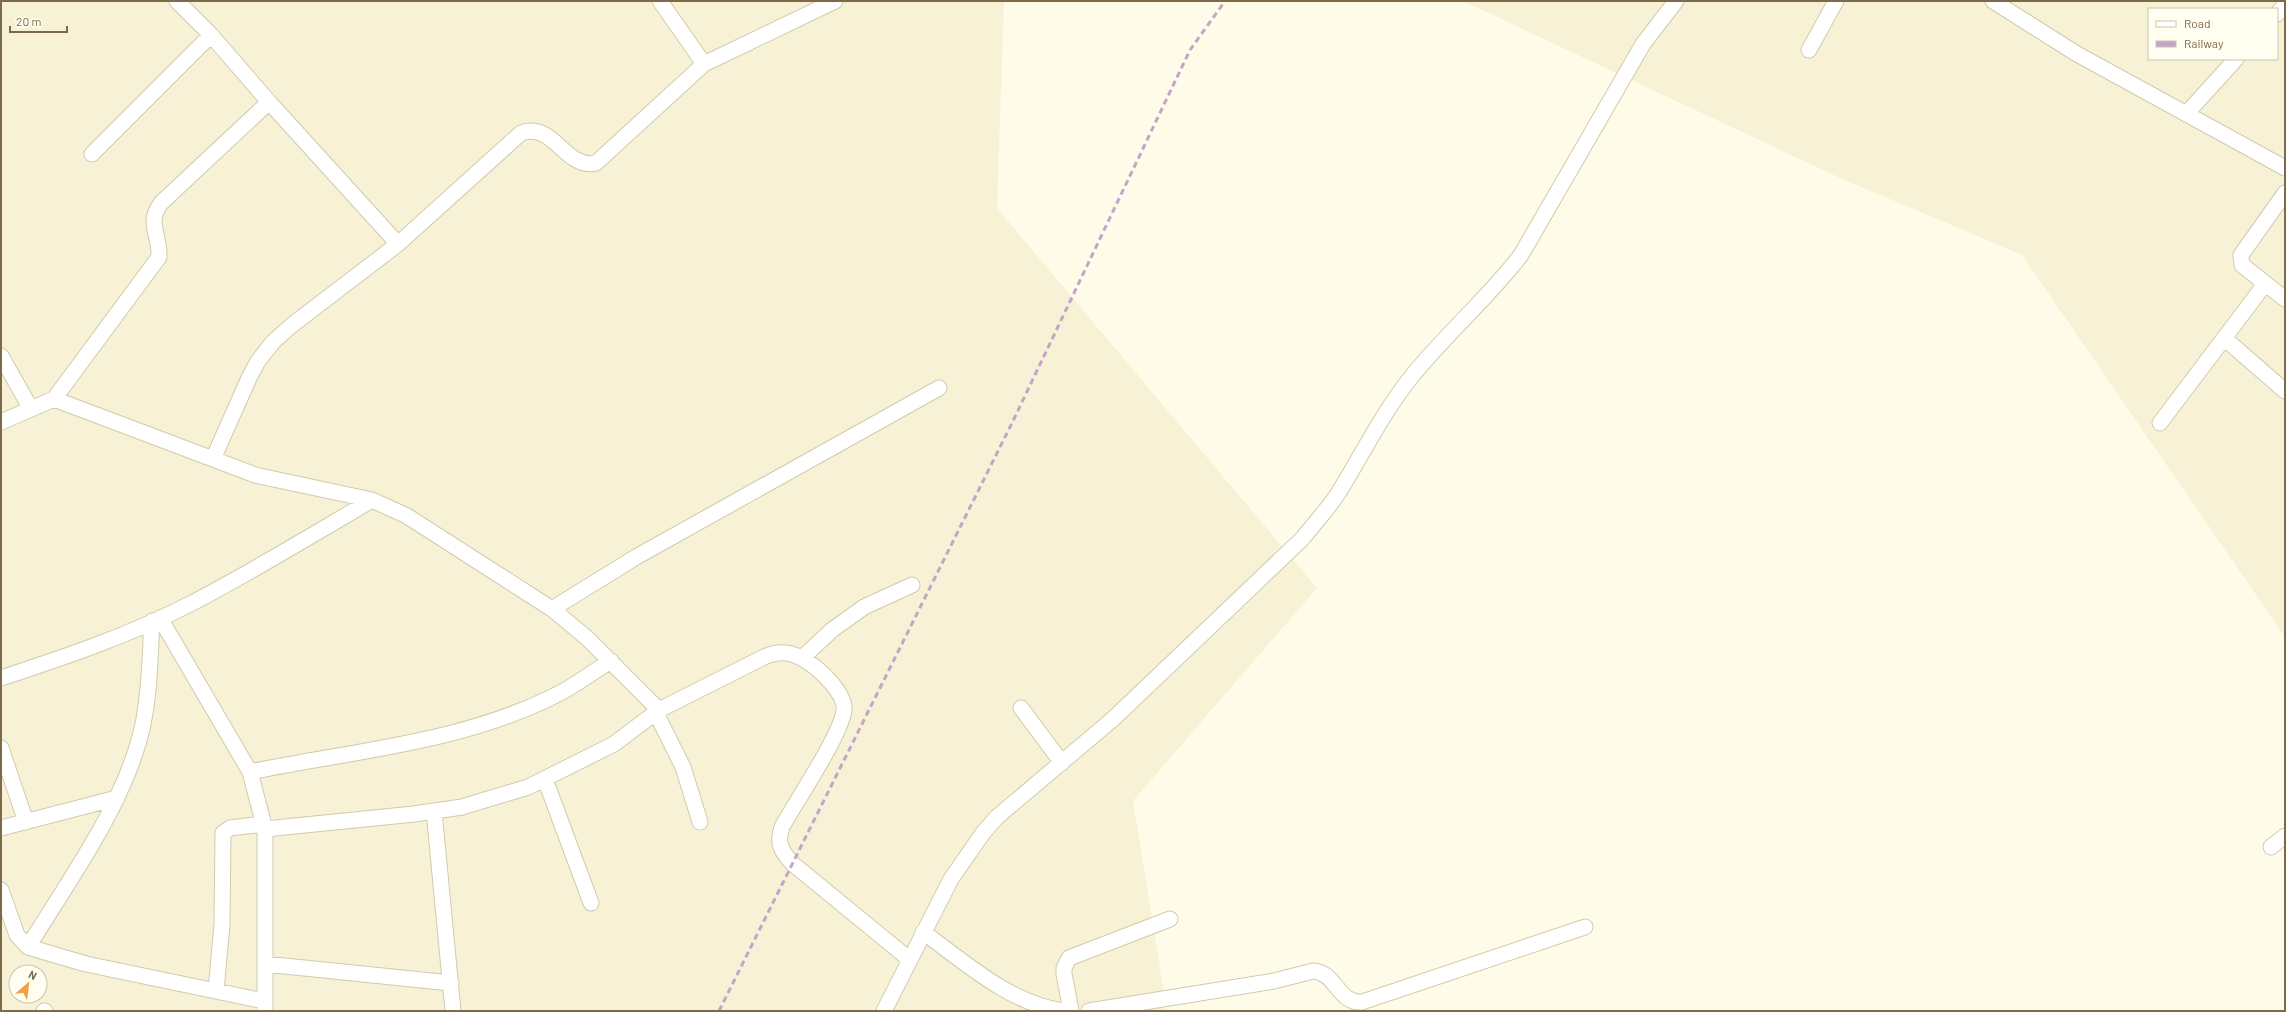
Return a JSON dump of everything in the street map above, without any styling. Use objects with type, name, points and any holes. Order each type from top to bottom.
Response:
[{"type":"street","points":[[177,1],[211,35],[269,102],[398,244]]},
{"type":"street","points":[[660,1],[704,64]]},
{"type":"street","points":[[214,459],[249,378],[258,361],[273,342],[292,325],[398,244],[521,133],[536,130],[550,137],[579,162],[589,165],[596,164],[704,64],[835,1]]},
{"type":"street","points":[[884,1011],[909,959],[951,879],[983,833],[997,817],[1113,719],[1302,539],[1338,493],[1381,419],[1411,377],[1502,280],[1521,255],[1643,44],[1676,1]]},
{"type":"street","points":[[1809,50],[1836,1]]},
{"type":"street","points":[[1993,1],[2077,54],[2285,168]]},
{"type":"street","points":[[2278,13],[2285,5]]},
{"type":"street","points":[[92,154],[211,35]]},
{"type":"street","points":[[2186,114],[2235,60]]},
{"type":"street","points":[[1,422],[54,399],[159,256],[159,244],[152,221],[154,212],[161,203],[269,102]]},
{"type":"street","points":[[2285,193],[2241,254],[2242,265],[2285,299]]},
{"type":"street","points":[[2160,422],[2265,284]]},
{"type":"street","points":[[2224,338],[2285,391]]},
{"type":"street","points":[[1,356],[31,409]]},
{"type":"street","points":[[552,609],[636,557],[939,388]]},
{"type":"street","points":[[54,399],[255,475],[372,500],[407,516],[552,609],[587,638],[611,661],[657,711],[683,767],[700,822]]},
{"type":"street","points":[[1,678],[80,653],[156,620],[262,564],[372,500]]},
{"type":"street","points":[[803,657],[832,630],[864,607],[912,585]]},
{"type":"street","points":[[1,890],[17,936],[28,947],[86,964],[216,991],[265,1006],[264,827],[250,772],[156,620]]},
{"type":"street","points":[[28,947],[116,798],[125,779],[143,724],[156,620]]},
{"type":"street","points":[[216,991],[222,924],[223,833],[230,828],[264,827],[434,811],[462,807],[528,787],[614,744],[657,711],[773,653],[782,652],[803,657],[820,671],[841,698],[844,714],[837,733],[782,827],[779,842],[781,850],[793,864],[909,959]]},
{"type":"street","points":[[250,772],[318,758],[418,742],[488,722],[555,696],[611,661]]},
{"type":"street","points":[[1021,708],[1062,763]]},
{"type":"street","points":[[1,748],[26,822]]},
{"type":"street","points":[[545,779],[591,903]]},
{"type":"street","points":[[1,828],[116,798]]},
{"type":"street","points":[[434,811],[453,1011]]},
{"type":"street","points":[[2271,847],[2285,836]]},
{"type":"street","points":[[1071,1011],[1064,974],[1064,968],[1069,958],[1170,919]]},
{"type":"street","points":[[1089,1011],[1274,981],[1313,971],[1325,975],[1348,1000],[1362,1002],[1585,927]]},
{"type":"street","points":[[923,932],[1010,994],[1029,1003],[1063,1011]]},
{"type":"street","points":[[264,964],[451,984]]},
{"type":"shaded area","points":[[1,1],[1004,1],[997,208],[1317,588],[1133,801],[1167,1011],[1,1011]]},
{"type":"shaded area","points":[[1463,1],[2285,1],[2285,637],[2022,255],[1840,178]]},
{"type":"railway","points":[[719,1011],[1012,423],[1190,50],[1225,1]]}]
